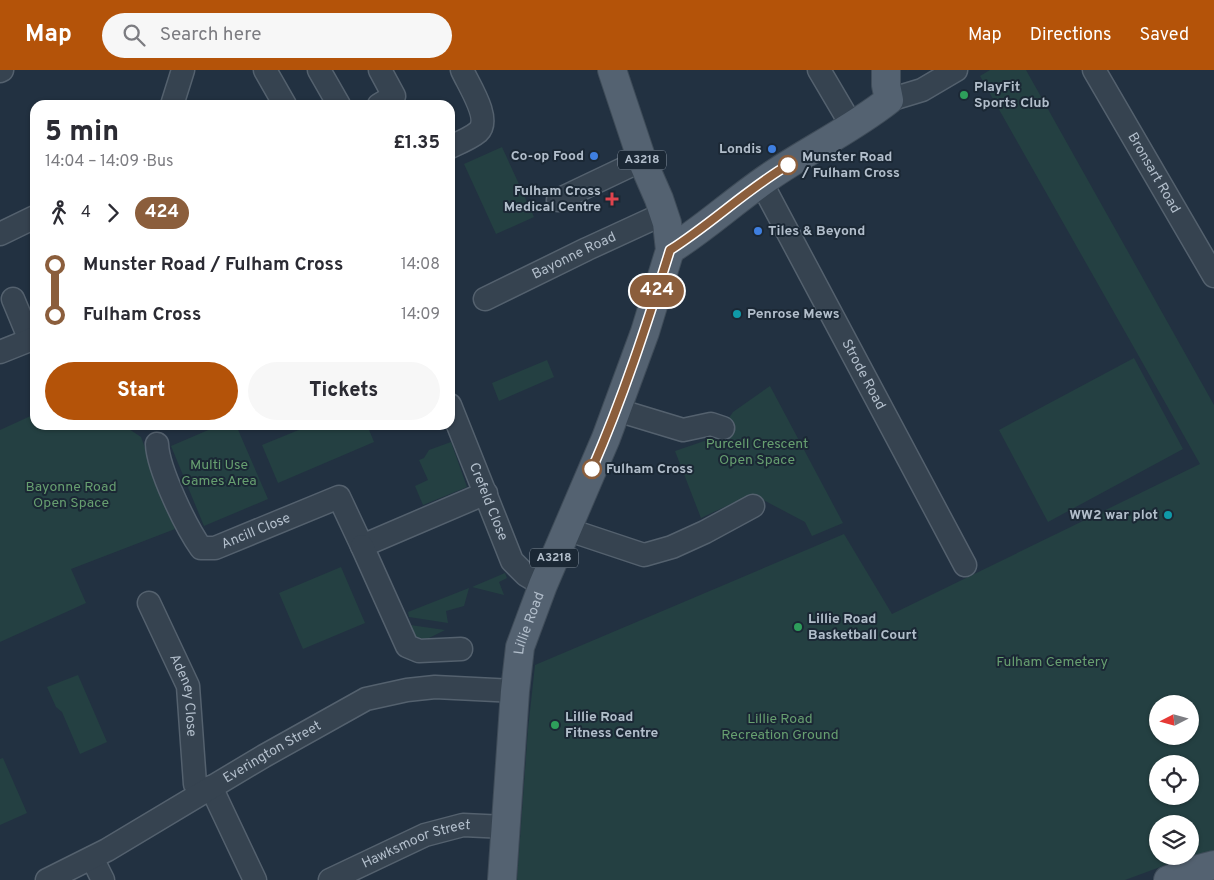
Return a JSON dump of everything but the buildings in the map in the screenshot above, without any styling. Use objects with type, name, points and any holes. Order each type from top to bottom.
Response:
[{"type":"main road","name":"Lillie Road","points":[[502,880],[515,691],[520,647],[543,585],[617,410],[645,332],[670,250],[667,223],[642,160],[612,70]]},
{"type":"main road","points":[[670,250],[691,237],[761,182],[852,126],[889,100],[886,70]]},
{"type":"main road","points":[[1168,880],[1191,871],[1214,866]]},
{"type":"street","points":[[174,100],[183,70]]},
{"type":"street","points":[[265,70],[282,100]]},
{"type":"street","points":[[319,70],[336,100]]},
{"type":"street","points":[[380,70],[394,96],[387,100]]},
{"type":"street","points":[[455,144],[478,132],[483,120],[480,107],[462,70]]},
{"type":"street","points":[[819,70],[852,126]]},
{"type":"street","points":[[889,100],[922,90],[956,70]]},
{"type":"street","name":"Bronsart Road","points":[[1094,70],[1214,276]]},
{"type":"street","points":[[558,200],[642,160]]},
{"type":"street","name":"Strode Road","points":[[761,182],[965,565]]},
{"type":"street","name":"Bayonne Road","points":[[485,299],[663,214]]},
{"type":"street","points":[[0,234],[30,219]]},
{"type":"street","points":[[13,299],[30,335]]},
{"type":"street","points":[[0,352],[30,340]]},
{"type":"street","points":[[617,410],[682,430],[711,424],[724,428]]},
{"type":"street","name":"Crefeld Close","points":[[455,417],[512,561],[526,575],[543,585]]},
{"type":"street","name":"Ancill Close","points":[[157,444],[158,460],[186,522],[201,548],[215,548],[339,497],[407,646],[419,651],[461,649]]},
{"type":"street","points":[[362,546],[486,493]]},
{"type":"street","points":[[566,529],[644,555],[672,547],[697,536],[753,506]]},
{"type":"street","name":"Adeney Close","points":[[149,602],[188,686],[195,784],[206,790],[255,880]]},
{"type":"street","name":"Everington Street","points":[[47,880],[107,850],[206,790],[366,699],[407,690],[435,687],[515,691]]},
{"type":"street","name":"Hawksmoor Street","points":[[330,880],[425,835],[463,825],[506,827]]},
{"type":"street","points":[[92,858],[103,880]]},
{"type":"green space","points":[[990,70],[1026,70],[1214,405],[1214,851],[1199,855],[1199,815],[1149,815],[1149,865],[1166,865],[1125,880],[517,880],[528,729],[535,665],[844,534],[892,614],[1200,464],[980,76]]},
{"type":"green space","points":[[502,147],[534,217],[496,234],[464,164]]},
{"type":"green space","points":[[1134,358],[1183,449],[1048,522],[999,430]]},
{"type":"green space","points":[[547,360],[554,377],[499,401],[492,383]]},
{"type":"green space","name":"Purcell Crescent Open Space","points":[[770,386],[843,523],[812,536],[805,522],[752,494],[701,518],[675,451],[716,437],[733,412]]},
{"type":"green space","name":"Bayonne Road Open Space","points":[[30,416],[30,430],[130,430],[141,437],[175,529],[71,569],[86,603],[0,642],[0,430]]},
{"type":"green space","name":"Multi Use Games Area","points":[[208,430],[238,430],[268,499],[204,526],[171,446]]},
{"type":"green space","points":[[299,430],[369,430],[374,442],[278,483],[262,445]]},
{"type":"green space","points":[[451,442],[467,487],[423,505],[415,486],[428,480],[419,460],[424,458],[429,450]]},
{"type":"green space","points":[[341,567],[365,623],[303,649],[279,593]]},
{"type":"green space","points":[[505,573],[507,578],[499,582],[504,595],[472,587]]},
{"type":"green space","points":[[469,588],[464,606],[446,611],[448,623],[409,617],[408,612]]},
{"type":"green space","points":[[403,624],[445,630],[425,640],[417,641]]},
{"type":"green space","points":[[78,675],[107,742],[80,754],[62,712],[56,707],[47,687]]},
{"type":"green space","points":[[3,758],[27,813],[0,825],[0,759]]},
{"type":"bus line","name":"424","points":[[592,469],[606,438],[645,332],[670,250],[691,237],[761,182],[788,165]]},
{"type":"place","name":"PlayFit Sports Club","points":[[964,95]]},
{"type":"place","name":"Londis","points":[[772,149]]},
{"type":"place","name":"Co-op Food","points":[[594,156]]},
{"type":"place","name":"Munster Road / Fulham Cross","points":[[788,165]]},
{"type":"place","name":"Fulham Cross Medical Centre","points":[[612,199]]},
{"type":"place","name":"Tiles & Beyond","points":[[758,231]]},
{"type":"place","name":"Penrose Mews","points":[[737,314]]},
{"type":"place","name":"Fulham Cross","points":[[592,469]]},
{"type":"place","name":"WW2 war plot","points":[[1168,515]]},
{"type":"place","name":"Lillie Road Basketball Court","points":[[798,627]]},
{"type":"place","name":"Lillie Road Fitness Centre","points":[[555,725]]},
{"type":"park label","name":"Fulham Cemetery","points":[[1052,662]]},
{"type":"park label","name":"Lillie Road Recreation Ground","points":[[780,728]]}]
